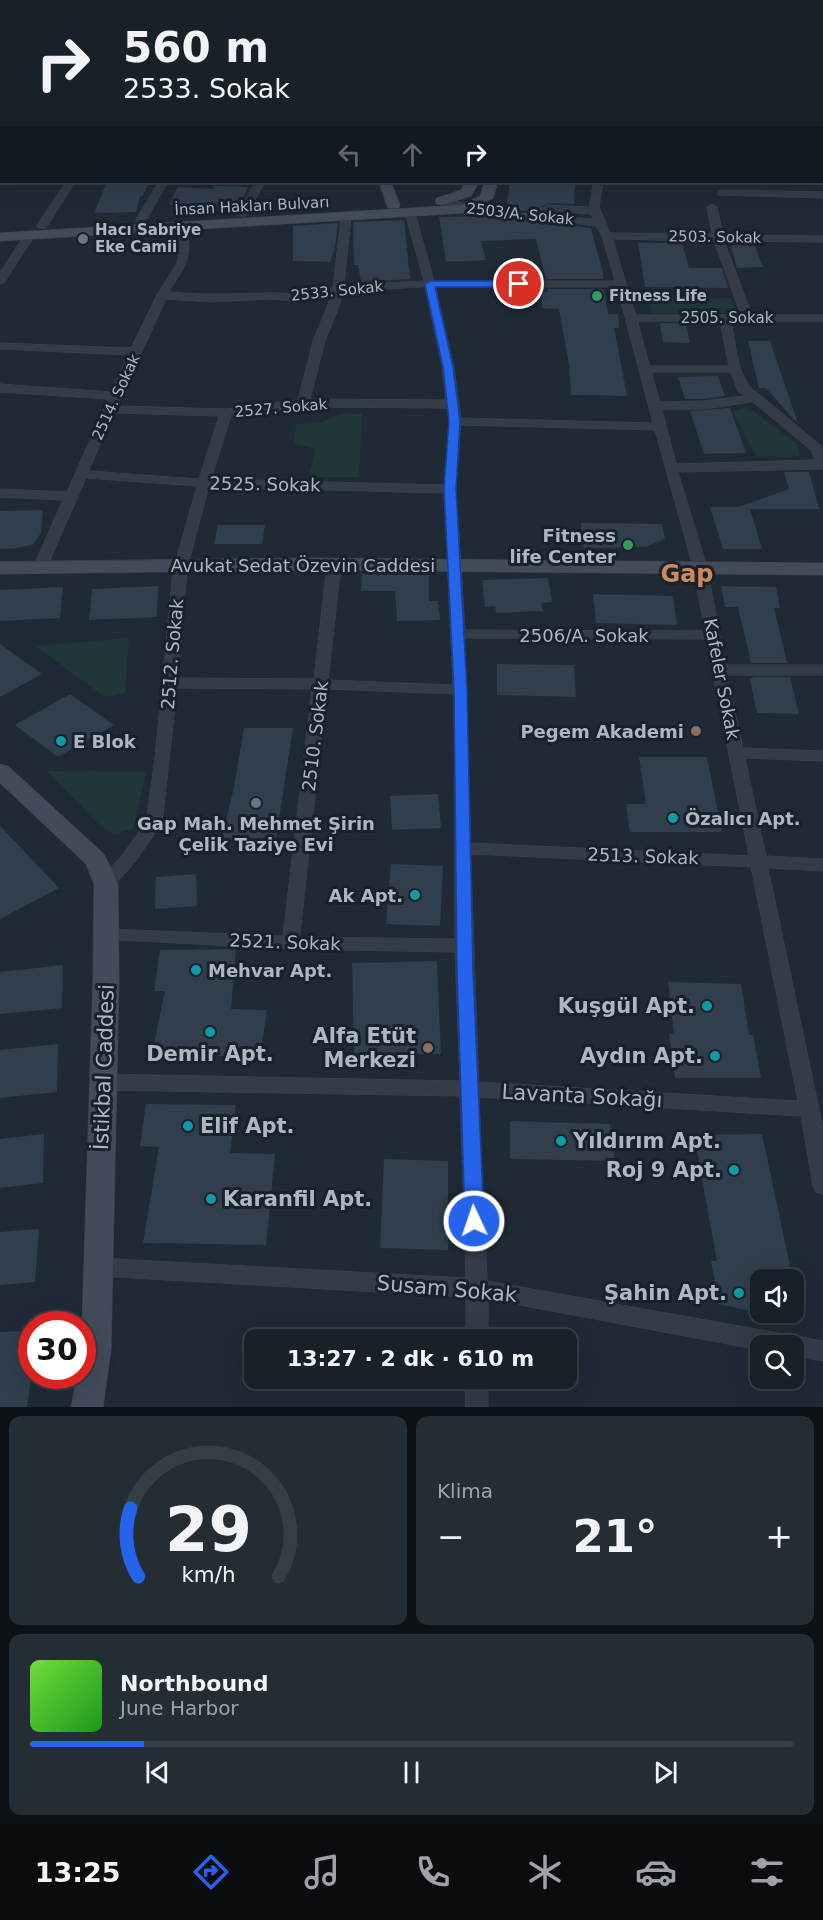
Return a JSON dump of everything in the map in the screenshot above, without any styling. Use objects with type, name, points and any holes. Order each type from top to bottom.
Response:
[{"type":"street","points":[[42,226],[69,183]]},
{"type":"street","points":[[141,220],[162,183]]},
{"type":"street","points":[[242,214],[259,183]]},
{"type":"street","points":[[385,183],[393,205]]},
{"type":"street","points":[[463,202],[471,183]]},
{"type":"street","points":[[478,202],[486,198],[491,183]]},
{"type":"street","points":[[597,218],[594,207],[598,183]]},
{"type":"street","points":[[721,193],[819,194]]},
{"type":"street","name":"İnsan Hakları Bulvarı","points":[[0,228],[444,201],[478,202]]},
{"type":"street","name":"İnsan Hakları Bulvarı","points":[[0,237],[411,213],[463,202]]},
{"type":"street","name":"2503/A. Sokak","points":[[463,202],[597,218]]},
{"type":"street","points":[[478,202],[511,207],[584,209],[597,218]]},
{"type":"street","points":[[712,207],[718,237],[747,317]]},
{"type":"street","points":[[411,213],[430,284],[448,367],[454,421],[450,489],[460,690],[464,946],[477,1329]]},
{"type":"street","points":[[303,403],[319,341],[335,304],[346,217]]},
{"type":"street","name":"Kafeler Sokak","points":[[597,218],[607,236],[632,318],[671,468],[700,567],[808,1109],[821,1156],[823,1186]]},
{"type":"street","name":"2514. Sokak","points":[[40,567],[135,352],[162,295],[183,263],[185,249],[182,226]]},
{"type":"street","points":[[0,281],[30,235]]},
{"type":"street","name":"2503. Sokak","points":[[607,236],[823,239]]},
{"type":"street","name":"2533. Sokak","points":[[162,295],[212,299],[266,296],[303,298],[326,295],[338,289],[430,284],[621,284]]},
{"type":"street","points":[[725,317],[732,359],[744,391],[756,398],[822,459]]},
{"type":"street","name":"2505. Sokak","points":[[632,318],[823,318]]},
{"type":"street","points":[[0,345],[135,352]]},
{"type":"street","points":[[645,369],[736,369]]},
{"type":"street","points":[[0,388],[115,396]]},
{"type":"street","points":[[655,406],[704,405],[756,398]]},
{"type":"street","name":"2527. Sokak","points":[[109,409],[226,412],[303,403],[452,404]]},
{"type":"street","name":"2512. Sokak","points":[[106,884],[129,858],[154,823],[181,564],[226,412]]},
{"type":"street","points":[[454,421],[660,427]]},
{"type":"street","points":[[671,468],[822,459]]},
{"type":"street","name":"2525. Sokak","points":[[81,474],[204,483],[450,489]]},
{"type":"street","points":[[0,493],[71,496]]},
{"type":"street","name":"Avukat Sedat Özevin Caddesi","points":[[0,568],[181,564],[334,564],[823,569]]},
{"type":"street","name":"2510. Sokak","points":[[291,942],[334,564]]},
{"type":"street","name":"2506/A. Sokak","points":[[457,634],[712,635]]},
{"type":"street","points":[[719,670],[823,670]]},
{"type":"street","points":[[170,683],[321,684],[460,690]]},
{"type":"street","points":[[736,753],[823,756]]},
{"type":"street","name":"İstikbal Caddesi","points":[[2,775],[96,860],[106,884],[107,935],[96,1350],[87,1407]]},
{"type":"street","name":"2513. Sokak","points":[[463,848],[823,865]]},
{"type":"street","name":"2521. Sokak","points":[[107,935],[464,946]]},
{"type":"street","name":"Lavanta Sokağı","points":[[103,1082],[469,1089],[808,1109]]},
{"type":"street","name":"Susam Sokak","points":[[98,1267],[477,1287],[750,1338]]},
{"type":"street","name":"Susam Sokak","points":[[804,1348],[823,1351]]},
{"type":"street","points":[[477,1389],[477,1407]]},
{"type":"green space","points":[[731,298],[736,313],[651,313],[648,299]]},
{"type":"green space","points":[[748,407],[796,443],[800,455],[756,456],[733,412]]},
{"type":"green space","points":[[344,413],[362,414],[359,477],[309,477],[315,449],[294,444],[296,424],[319,423]]},
{"type":"green space","points":[[129,638],[125,693],[105,697],[36,646]]},
{"type":"green space","points":[[47,771],[146,772],[133,829],[115,834],[101,827]]},
{"type":"building","points":[[107,183],[149,183],[143,196],[140,196],[136,212],[94,213]]},
{"type":"building","points":[[510,183],[575,184],[574,204],[548,203],[541,207],[548,213],[574,215],[555,214],[506,209]]},
{"type":"building","points":[[214,186],[248,187],[241,203],[169,205],[178,187],[213,189]]},
{"type":"building","points":[[488,216],[591,228],[603,279],[546,279],[536,239],[481,241],[486,260],[446,262],[439,217]]},
{"type":"building","points":[[404,220],[410,279],[361,282],[358,265],[354,265],[353,222]]},
{"type":"building","points":[[338,223],[335,247],[330,262],[293,261],[293,226]]},
{"type":"building","points":[[638,243],[682,243],[689,268],[722,268],[728,288],[645,287]]},
{"type":"building","points":[[730,243],[754,244],[763,267],[737,268]]},
{"type":"building","points":[[548,289],[604,289],[608,314],[618,314],[619,328],[614,328],[627,396],[571,395],[569,364],[559,309],[542,308],[541,292],[548,292]]},
{"type":"building","points":[[660,323],[686,323],[690,343],[663,342]]},
{"type":"building","points":[[748,341],[770,341],[798,424],[766,388],[759,388]]},
{"type":"building","points":[[718,376],[725,396],[685,399],[678,377]]},
{"type":"building","points":[[730,408],[746,453],[704,454],[690,411]]},
{"type":"building","points":[[784,472],[809,472],[819,509],[750,509],[762,549],[723,549],[710,507],[738,507],[789,489]]},
{"type":"building","points":[[43,510],[41,533],[33,544],[19,548],[0,549],[0,511]]},
{"type":"building","points":[[581,523],[662,524],[665,539],[646,547],[584,548]]},
{"type":"building","points":[[218,525],[265,525],[262,544],[214,544]]},
{"type":"building","points":[[362,574],[429,575],[429,601],[438,601],[440,620],[397,621],[395,591],[361,591]]},
{"type":"building","points":[[548,578],[552,602],[541,603],[543,611],[496,613],[495,606],[485,607],[482,580]]},
{"type":"building","points":[[158,586],[157,617],[89,620],[92,589]]},
{"type":"building","points":[[721,586],[776,587],[780,608],[774,608],[787,663],[751,663],[738,607],[725,607]]},
{"type":"building","points":[[63,587],[60,618],[0,621],[0,590]]},
{"type":"building","points":[[593,594],[673,596],[677,625],[596,623]]},
{"type":"building","points":[[0,644],[42,674],[0,697]]},
{"type":"building","points":[[497,664],[574,665],[576,697],[497,695]]},
{"type":"building","points":[[790,677],[799,714],[757,713],[750,679]]},
{"type":"building","name":"E Blok","points":[[70,694],[114,725],[58,757],[15,725]]},
{"type":"building","points":[[244,728],[293,728],[275,845],[221,843]]},
{"type":"building","points":[[639,757],[707,757],[722,832],[630,832],[626,804],[646,804]]},
{"type":"building","points":[[438,794],[441,828],[392,830],[390,796]]},
{"type":"building","points":[[0,826],[59,888],[0,919]]},
{"type":"building","name":"Ak Apt.","points":[[391,864],[443,866],[440,926],[386,924]]},
{"type":"building","points":[[196,874],[197,906],[155,909],[156,877]]},
{"type":"building","points":[[236,949],[231,1009],[267,1010],[260,1057],[152,1054],[165,991],[154,991],[160,950]]},
{"type":"building","points":[[437,961],[441,1054],[354,1055],[352,963]]},
{"type":"building","points":[[63,965],[62,1008],[0,1014],[0,972]]},
{"type":"building","points":[[668,982],[741,984],[749,1035],[753,1035],[761,1078],[675,1078],[669,1034],[674,1034]]},
{"type":"building","points":[[58,1044],[57,1092],[0,1098],[0,1050]]},
{"type":"building","name":"Karanfil Apt.","points":[[146,1104],[236,1105],[230,1153],[275,1154],[266,1245],[143,1243],[159,1147],[140,1146]]},
{"type":"building","name":"Yıldırım Apt.","points":[[510,1121],[610,1124],[615,1161],[510,1159]]},
{"type":"building","points":[[44,1134],[43,1183],[0,1188],[0,1139]]},
{"type":"building","points":[[762,1134],[791,1269],[750,1269],[750,1311],[719,1304],[711,1261],[717,1261],[694,1135]]},
{"type":"building","points":[[384,1159],[448,1161],[448,1250],[380,1248]]},
{"type":"building","points":[[39,1229],[35,1282],[0,1285],[0,1232]]},
{"type":"building","points":[[18,1331],[18,1389],[30,1389],[27,1407],[0,1407],[0,1332]]},
{"type":"place","name":"Hacı Sabriye Eke Camii","points":[[83,239]]},
{"type":"place","name":"Fitness Life","points":[[597,296]]},
{"type":"place","name":"Fitness life Center","points":[[628,545]]},
{"type":"place","name":"Pegem Akademi","points":[[696,731]]},
{"type":"place","name":"E Blok","points":[[61,741]]},
{"type":"place","name":"Gap Mah. Mehmet Şirin Çelik Taziye Evi","points":[[256,803]]},
{"type":"place","name":"Özalıcı Apt.","points":[[673,818]]},
{"type":"place","name":"Ak Apt.","points":[[415,895]]},
{"type":"place","name":"Mehvar Apt.","points":[[196,970]]},
{"type":"place","name":"Kuşgül Apt.","points":[[707,1006]]},
{"type":"place","name":"Demir Apt.","points":[[210,1032]]},
{"type":"place","name":"Alfa Etüt Merkezi","points":[[428,1048]]},
{"type":"place","name":"Aydın Apt.","points":[[715,1056]]},
{"type":"place","name":"Elif Apt.","points":[[188,1126]]},
{"type":"place","name":"Yıldırım Apt.","points":[[561,1141]]},
{"type":"place","name":"Roj 9 Apt.","points":[[734,1170]]},
{"type":"place","name":"Karanfil Apt.","points":[[211,1199]]},
{"type":"place","name":"Şahin Apt.","points":[[739,1293]]},
{"type":"district","name":"Gap","points":[[687,574]]},
{"type":"route","points":[[474,1221],[465,970],[460,690],[450,489],[454,421],[448,367],[430,284],[519,284]]}]
